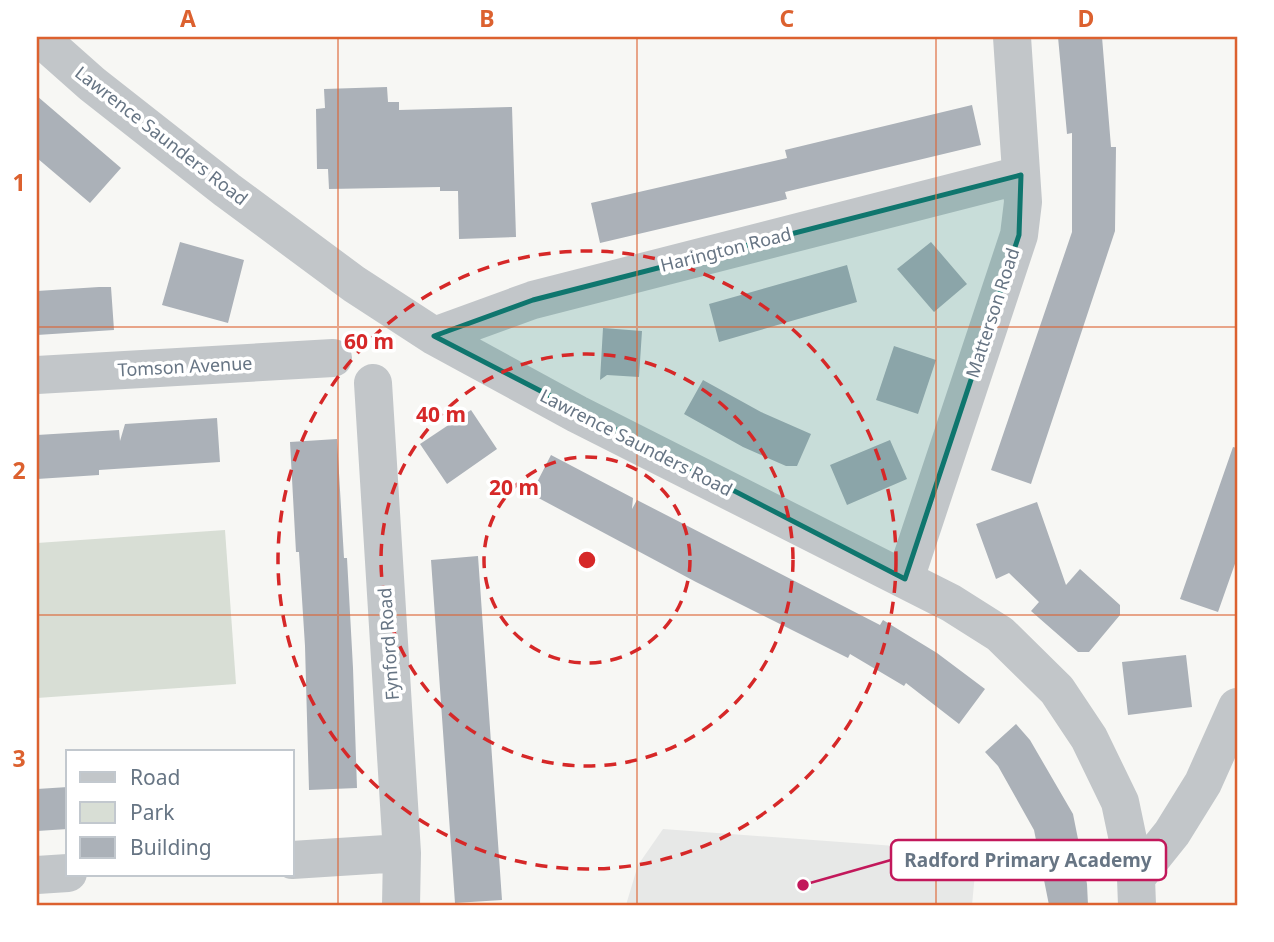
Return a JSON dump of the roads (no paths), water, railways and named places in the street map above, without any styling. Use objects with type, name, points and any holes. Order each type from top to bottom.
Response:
[{"type":"street","name":"Lawrence Saunders Road","points":[[39,37],[92,84],[227,190],[354,284],[434,336],[577,414],[951,603],[1000,634],[1058,690],[1089,738],[1120,802],[1136,892]]},
{"type":"street","name":"Matterson Road","points":[[905,579],[1019,235],[1023,202],[1012,37]]},
{"type":"street","name":"Harington Road","points":[[434,336],[533,300],[1021,175]]},
{"type":"street","name":"Tomson Avenue","points":[[37,375],[333,358]]},
{"type":"street","name":"Fynford Road","points":[[373,383],[402,853],[401,905]]},
{"type":"street","points":[[1136,892],[1203,783],[1237,707]]},
{"type":"street","points":[[294,860],[402,853]]},
{"type":"street","points":[[37,875],[66,873]]},
{"type":"place","name":"Radford Primary Academy","points":[[803,885]]}]
